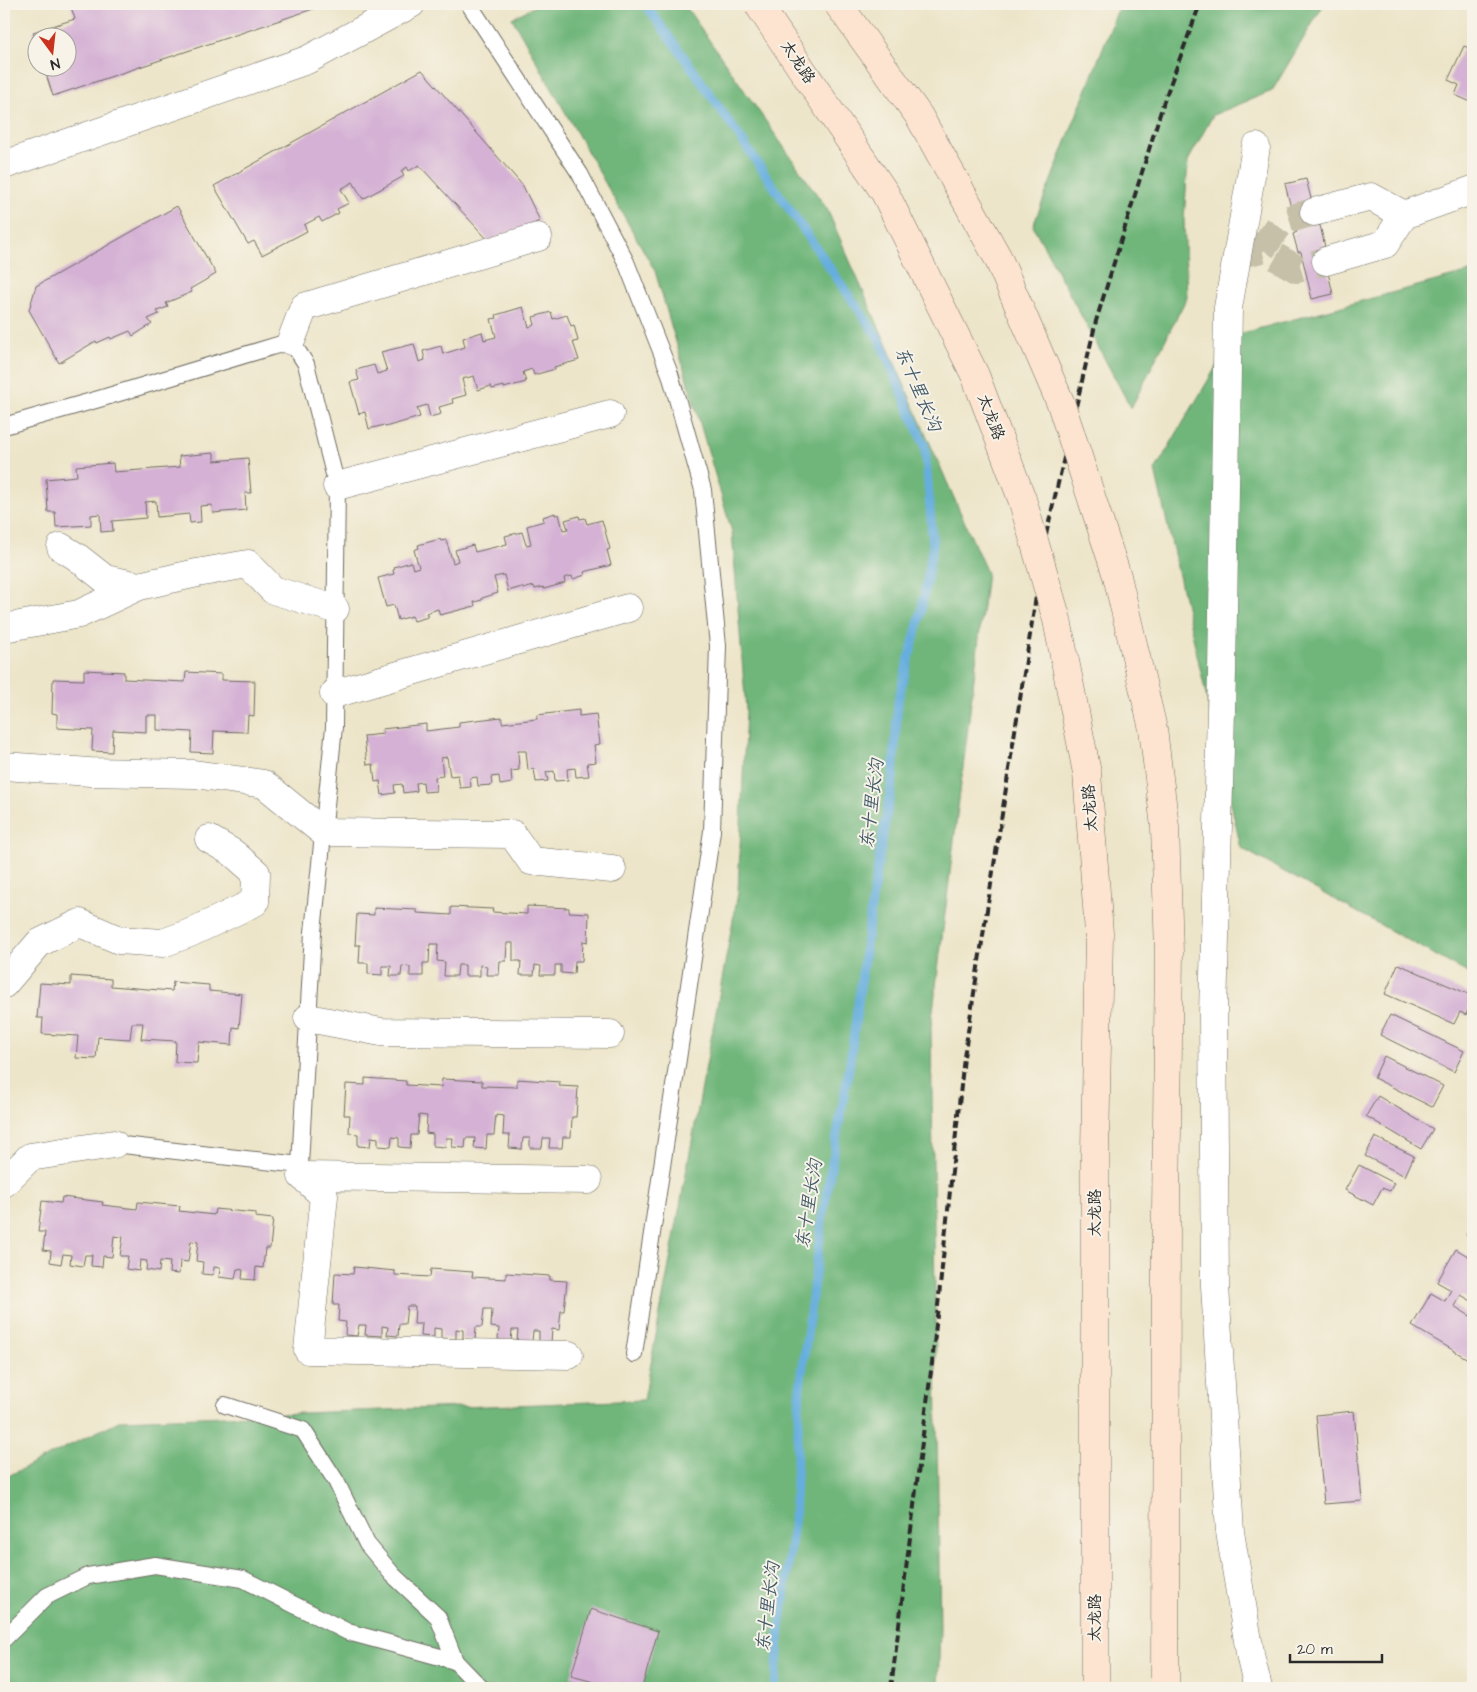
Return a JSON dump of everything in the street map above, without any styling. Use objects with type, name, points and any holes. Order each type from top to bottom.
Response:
[{"type":"street","points":[[4,165],[307,60],[411,4]]},
{"type":"street","name":"太龙路","points":[[758,4],[885,193],[975,375],[1022,499],[1057,620],[1087,774],[1099,933],[1095,1152],[1095,1688]]},
{"type":"street","points":[[838,4],[919,116],[1002,267],[1067,422],[1117,576],[1153,730],[1165,827],[1169,952],[1165,1688]]},
{"type":"street","points":[[1256,146],[1228,308],[1222,672],[1212,1014],[1215,1286],[1230,1532],[1251,1660],[1258,1688]]},
{"type":"street","points":[[1326,261],[1385,244],[1404,215],[1473,190]]},
{"type":"street","points":[[1314,212],[1371,197],[1404,215]]},
{"type":"street","points":[[291,341],[304,307],[538,237]]},
{"type":"street","points":[[337,486],[610,414]]},
{"type":"street","points":[[60,547],[78,557],[105,579],[138,586]]},
{"type":"street","points":[[4,628],[79,614],[138,586],[248,564],[273,590],[336,609]]},
{"type":"street","points":[[334,694],[628,608]]},
{"type":"street","points":[[4,766],[90,772],[194,774],[264,784],[322,832],[512,834],[531,860],[612,869]]},
{"type":"street","points":[[4,984],[39,943],[80,923],[119,940],[163,943],[190,933],[255,902],[256,873],[232,852],[209,839]]},
{"type":"street","points":[[308,1018],[381,1032],[610,1034]]},
{"type":"street","points":[[4,1183],[30,1157],[114,1144]]},
{"type":"street","points":[[569,1355],[308,1350],[324,1196],[302,1176],[588,1180]]},
{"type":"lane","points":[[469,4],[580,174],[626,262],[670,374],[703,490],[718,646],[712,831],[634,1354]]},
{"type":"lane","points":[[4,426],[291,341],[306,364],[337,486],[334,727],[312,932],[300,1165],[114,1144]]},
{"type":"lane","points":[[225,1405],[303,1430],[336,1481],[367,1544],[393,1575],[438,1617],[455,1661],[482,1688]]},
{"type":"lane","points":[[4,1639],[47,1596],[63,1588],[88,1576],[155,1565],[243,1579],[348,1632],[455,1661]]},
{"type":"green space","points":[[539,4],[684,4],[827,209],[987,573],[931,1027],[940,1629],[938,1688],[4,1688],[4,1478],[121,1420],[644,1400],[738,893],[746,710],[732,532],[655,271],[512,18]]},
{"type":"green space","points":[[1120,4],[1324,4],[1272,91],[1213,115],[1188,161],[1184,220],[1187,297],[1131,408],[1033,226]]},
{"type":"green space","points":[[1473,271],[1473,976],[1241,848],[1155,470],[1235,335]]},
{"type":"building","points":[[70,4],[318,4],[316,8],[53,96],[47,78],[78,78],[78,28],[46,28],[75,19]]},
{"type":"building","points":[[1473,40],[1473,103],[1455,95],[1459,85],[1448,80],[1464,46],[1469,48]]},
{"type":"building","points":[[422,70],[523,186],[540,221],[489,241],[419,165],[409,171],[407,167],[401,171],[404,176],[363,199],[353,182],[341,189],[349,203],[337,209],[339,213],[322,222],[319,217],[304,225],[307,231],[262,255],[254,241],[248,244],[214,186]]},
{"type":"building","points":[[1306,179],[1318,226],[1320,225],[1325,247],[1322,247],[1333,294],[1312,299],[1301,252],[1298,252],[1293,234],[1297,232],[1285,184]]},
{"type":"building","points":[[177,206],[216,274],[190,289],[192,292],[166,303],[168,307],[157,311],[159,314],[148,319],[152,324],[133,336],[130,331],[111,339],[110,337],[97,343],[96,341],[59,363],[29,310],[36,286]]},
{"type":"building","points":[[523,307],[529,327],[535,325],[533,317],[551,312],[553,319],[567,315],[571,326],[574,325],[578,341],[573,342],[579,360],[534,375],[532,369],[523,372],[526,382],[504,388],[504,386],[492,389],[491,386],[478,390],[474,376],[462,379],[466,395],[452,399],[453,403],[439,407],[441,414],[430,417],[427,405],[417,408],[420,417],[385,427],[384,425],[369,429],[365,412],[359,414],[350,382],[359,380],[356,370],[374,365],[377,374],[387,371],[381,352],[414,344],[419,362],[425,360],[423,351],[441,346],[443,354],[465,347],[463,338],[482,332],[484,340],[496,337],[491,319],[497,318],[496,315]]},
{"type":"building","points":[[214,453],[214,461],[248,458],[251,493],[245,493],[246,510],[213,513],[212,505],[200,506],[201,522],[190,523],[189,514],[157,517],[156,501],[145,502],[146,518],[112,521],[113,531],[101,532],[100,514],[91,515],[91,525],[56,527],[55,512],[48,512],[46,479],[77,476],[76,466],[113,463],[114,472],[180,467],[179,456]]},
{"type":"building","points":[[555,513],[555,515],[559,514],[563,530],[568,529],[565,520],[579,516],[580,519],[585,518],[587,524],[602,520],[610,549],[607,550],[611,565],[584,572],[585,575],[573,579],[572,576],[564,578],[565,583],[544,589],[543,587],[535,589],[534,586],[508,591],[504,575],[494,577],[498,593],[474,602],[475,606],[440,615],[438,609],[426,613],[428,617],[414,621],[412,616],[398,620],[394,605],[386,607],[378,578],[394,574],[394,567],[411,562],[413,569],[419,567],[414,550],[419,548],[418,545],[440,539],[441,541],[446,540],[453,563],[458,561],[455,550],[473,545],[475,552],[507,544],[505,536],[522,532],[526,545],[531,544],[527,526],[544,521],[543,517]]},
{"type":"building","points":[[84,670],[124,672],[124,679],[185,682],[186,672],[222,674],[222,680],[255,681],[254,716],[248,715],[247,732],[214,731],[213,753],[191,752],[192,732],[157,730],[157,715],[146,715],[146,732],[113,730],[112,752],[92,751],[93,730],[57,728],[57,714],[52,713],[53,679],[84,680]]},
{"type":"building","points":[[579,710],[579,716],[596,714],[600,744],[594,745],[596,762],[587,763],[589,776],[576,777],[575,768],[567,769],[568,780],[555,781],[554,771],[546,772],[548,781],[536,782],[534,769],[528,770],[526,751],[518,751],[519,770],[511,771],[512,783],[500,785],[499,776],[491,777],[492,785],[478,786],[477,777],[470,778],[471,787],[460,788],[458,775],[450,776],[447,757],[441,758],[443,776],[435,777],[436,791],[424,792],[423,782],[416,783],[417,791],[403,793],[402,784],[394,785],[395,793],[382,795],[380,781],[375,782],[373,764],[367,765],[364,736],[383,734],[382,729],[426,724],[426,731],[459,727],[459,722],[502,717],[502,723],[537,719],[537,715]]},
{"type":"building","points":[[527,906],[569,908],[569,912],[589,913],[588,942],[583,941],[582,961],[575,961],[574,974],[561,973],[561,965],[555,965],[555,975],[540,975],[541,966],[535,965],[534,975],[520,975],[521,961],[513,961],[513,943],[507,943],[506,961],[500,961],[499,975],[486,975],[487,966],[480,965],[480,976],[465,976],[465,965],[458,965],[457,976],[444,976],[445,962],[437,961],[438,944],[430,944],[429,963],[423,963],[423,976],[410,976],[410,967],[402,966],[401,976],[390,976],[391,966],[382,966],[382,975],[368,974],[368,963],[359,963],[360,945],[355,945],[357,914],[374,915],[374,908],[417,910],[417,913],[451,915],[451,907],[493,909],[492,912],[527,914]]},
{"type":"building","points":[[1398,964],[1473,996],[1466,1015],[1460,1012],[1454,1024],[1385,994]]},
{"type":"building","points":[[71,976],[111,979],[111,986],[172,991],[173,982],[209,985],[209,991],[242,994],[239,1028],[233,1027],[232,1045],[199,1042],[197,1063],[175,1062],[176,1041],[141,1039],[143,1023],[132,1023],[130,1039],[98,1037],[96,1059],[76,1058],[78,1036],[42,1034],[43,1018],[37,1018],[40,983],[71,985]]},
{"type":"building","points":[[1390,1015],[1464,1051],[1454,1072],[1380,1035]]},
{"type":"building","points":[[1384,1056],[1443,1086],[1432,1107],[1374,1078]]},
{"type":"building","points":[[365,1078],[406,1081],[406,1085],[441,1087],[442,1079],[482,1081],[482,1086],[517,1087],[517,1079],[560,1082],[559,1086],[578,1087],[576,1117],[572,1117],[571,1137],[563,1137],[562,1148],[549,1148],[550,1138],[543,1138],[542,1148],[530,1148],[530,1138],[523,1138],[522,1149],[509,1148],[510,1135],[503,1135],[504,1116],[496,1115],[494,1135],[487,1135],[486,1149],[474,1148],[475,1138],[466,1138],[465,1148],[452,1147],[453,1138],[446,1138],[445,1147],[433,1146],[433,1134],[426,1133],[427,1116],[419,1115],[417,1135],[411,1135],[410,1148],[399,1147],[399,1138],[392,1137],[391,1147],[378,1146],[378,1138],[371,1137],[370,1147],[358,1146],[358,1134],[349,1133],[350,1115],[344,1115],[346,1084],[365,1085]]},
{"type":"building","points":[[1378,1096],[1433,1129],[1421,1149],[1366,1116]]},
{"type":"building","points":[[1375,1137],[1414,1156],[1405,1176],[1365,1156]]},
{"type":"building","points":[[1359,1165],[1394,1183],[1390,1191],[1382,1188],[1373,1205],[1345,1190]]},
{"type":"building","points":[[62,1197],[103,1202],[102,1205],[137,1209],[138,1202],[180,1206],[179,1211],[214,1215],[215,1209],[256,1213],[255,1217],[273,1219],[270,1248],[265,1248],[263,1268],[256,1267],[255,1280],[242,1279],[243,1270],[237,1269],[235,1279],[219,1277],[220,1268],[214,1267],[213,1275],[202,1274],[203,1262],[196,1261],[198,1242],[191,1241],[188,1262],[180,1261],[179,1274],[169,1273],[170,1262],[160,1261],[159,1272],[146,1270],[147,1261],[140,1260],[139,1271],[126,1269],[128,1256],[120,1256],[123,1237],[114,1236],[112,1257],[103,1256],[102,1267],[91,1266],[92,1255],[85,1255],[83,1266],[70,1264],[71,1255],[63,1254],[61,1264],[50,1262],[51,1251],[43,1250],[45,1232],[38,1232],[42,1201],[61,1203]]},
{"type":"building","points":[[1473,1223],[1473,1239],[1466,1235]]},
{"type":"building","points":[[1456,1249],[1473,1259],[1473,1302],[1461,1295],[1454,1306],[1470,1316],[1473,1310],[1473,1362],[1412,1326],[1431,1293],[1445,1301],[1451,1290],[1437,1282]]},
{"type":"building","points":[[354,1267],[395,1271],[395,1275],[430,1277],[431,1269],[473,1272],[472,1277],[506,1279],[506,1273],[550,1276],[550,1280],[567,1281],[564,1311],[561,1311],[559,1330],[552,1329],[551,1343],[539,1342],[539,1331],[533,1331],[532,1341],[517,1341],[518,1330],[512,1330],[511,1341],[498,1339],[499,1328],[491,1327],[492,1309],[484,1309],[482,1327],[476,1327],[475,1340],[463,1339],[463,1330],[456,1329],[456,1339],[441,1338],[441,1329],[434,1328],[434,1337],[421,1336],[422,1324],[414,1324],[415,1306],[407,1306],[405,1324],[399,1324],[398,1336],[387,1335],[388,1327],[382,1326],[382,1336],[365,1335],[366,1325],[359,1325],[357,1336],[345,1335],[346,1322],[338,1321],[339,1305],[333,1305],[335,1273],[353,1274]]},
{"type":"building","points":[[1354,1411],[1362,1501],[1324,1504],[1316,1415]]},
{"type":"building","points":[[591,1609],[658,1631],[642,1688],[617,1688],[571,1676]]},
{"type":"waterway","name":"东十里长沟","points":[[645,4],[694,71],[879,339],[925,447],[933,546],[921,612],[898,700],[893,778],[873,894],[850,1062],[823,1214],[800,1388],[794,1522],[780,1629],[775,1688]]},
{"type":"tunnel","points":[[1262,249],[1282,221],[1314,212]]},
{"type":"tunnel","points":[[1237,255],[1262,249],[1297,269],[1326,261]]},
{"type":"railway","points":[[891,1688],[932,1363],[964,1057],[1045,539],[1096,321],[1164,101],[1200,4]]}]
